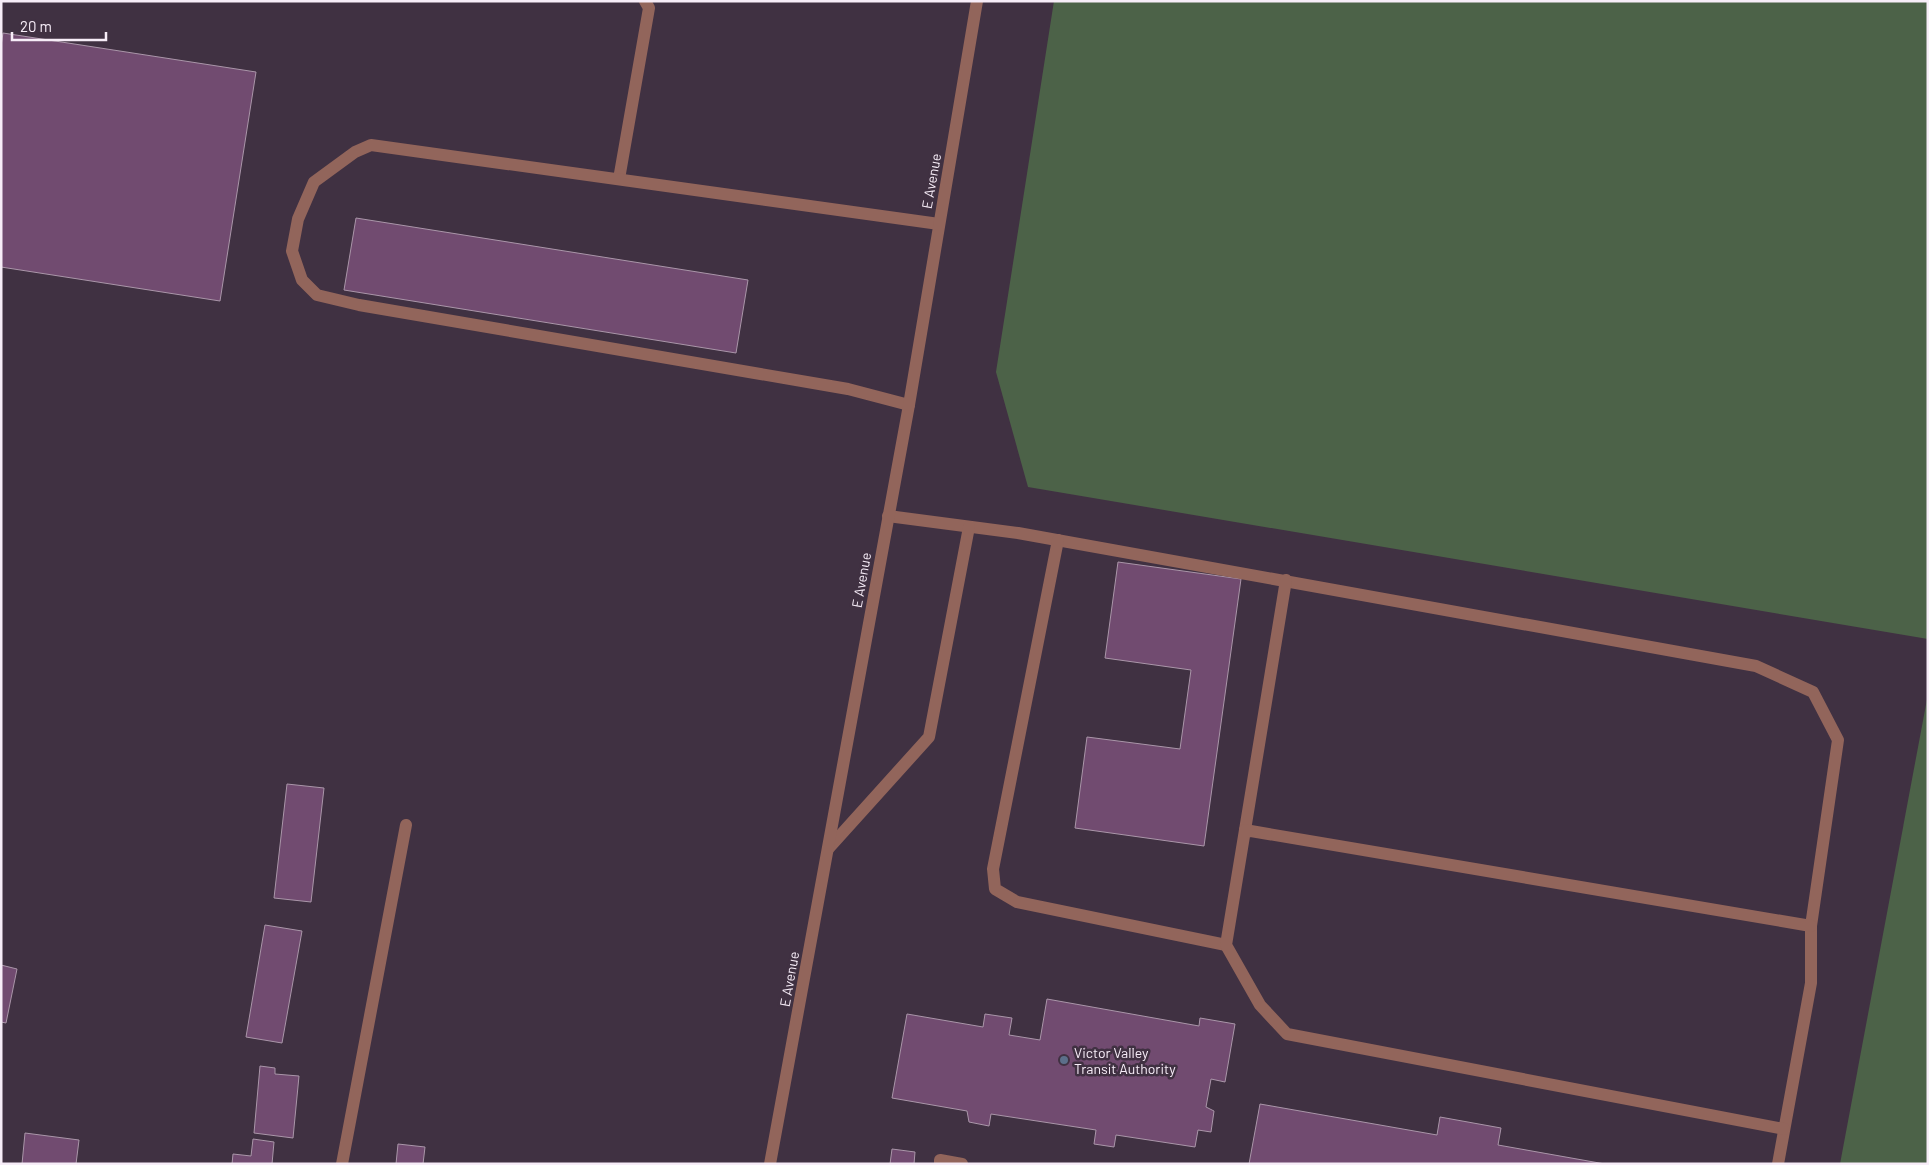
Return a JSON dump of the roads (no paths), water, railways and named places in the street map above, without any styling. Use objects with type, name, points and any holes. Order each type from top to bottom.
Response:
[{"type":"street","points":[[620,179],[648,8],[645,1]]},
{"type":"street","name":"E Avenue","points":[[770,1164],[909,405],[976,1]]},
{"type":"street","points":[[909,405],[848,389],[359,306],[317,295],[302,280],[292,251],[298,219],[314,182],[355,152],[371,145],[939,224]]},
{"type":"street","points":[[888,516],[1058,540],[1756,666],[1813,692],[1838,740],[1811,926],[1811,983],[1778,1164]]},
{"type":"street","points":[[828,849],[929,737],[969,527]]},
{"type":"street","points":[[1058,540],[993,869],[995,890],[1017,902],[1226,946]]},
{"type":"street","points":[[1286,580],[1226,946],[1260,1005],[1287,1034],[1784,1129]]},
{"type":"street","points":[[342,1164],[406,825]]},
{"type":"street","points":[[1245,830],[1811,926]]},
{"type":"street","points":[[940,1164],[940,1160],[962,1164]]},
{"type":"place","name":"Victor Valley Transit Authority","points":[[1064,1060]]}]
